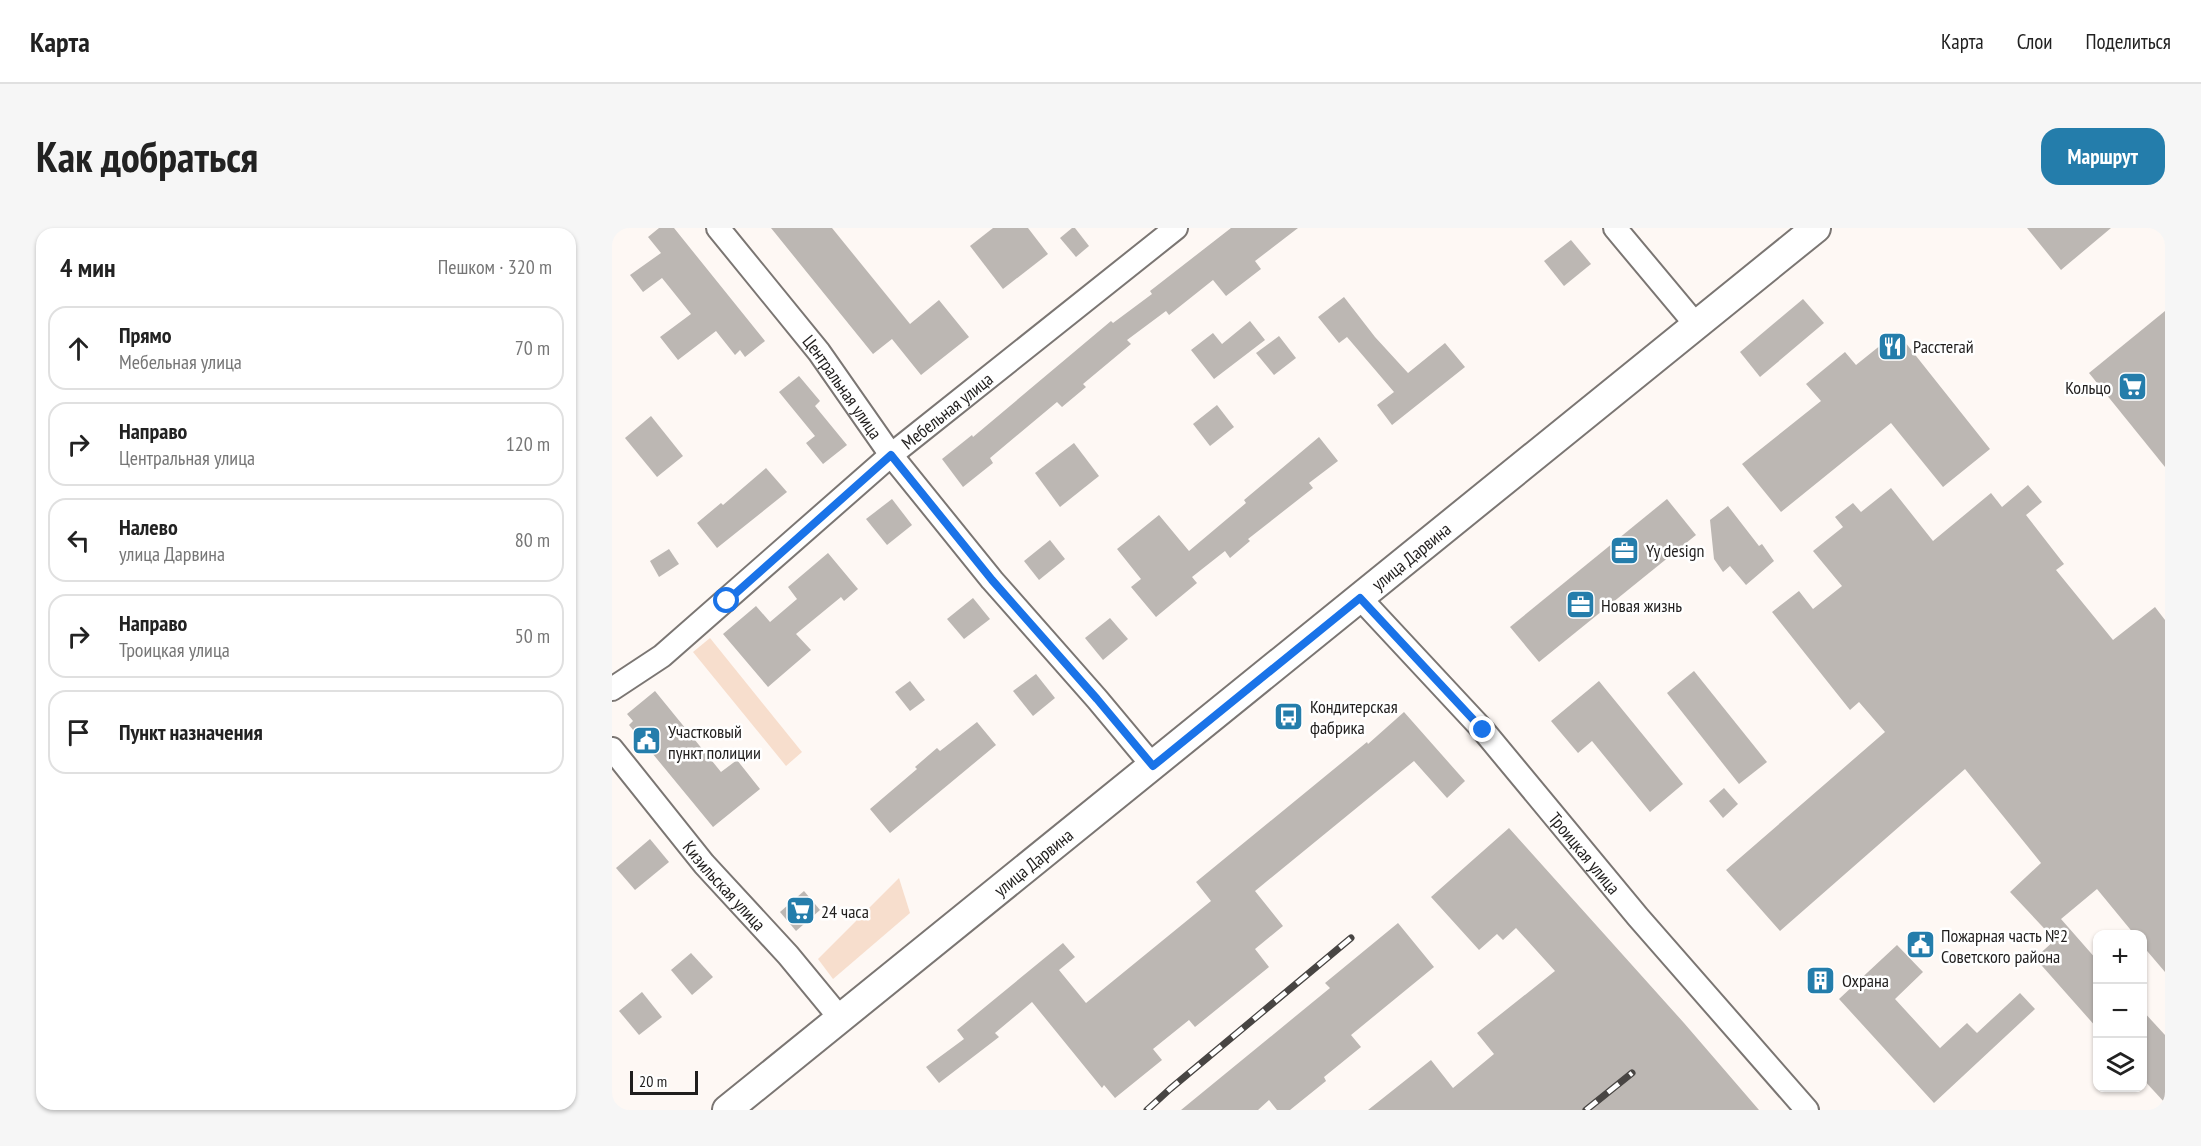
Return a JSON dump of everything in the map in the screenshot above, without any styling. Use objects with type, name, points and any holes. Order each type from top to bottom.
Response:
[{"type":"main road","name":"улица Дарвина","points":[[727,1110],[1816,228]]},
{"type":"street","name":"Центральная улица","points":[[718,228],[819,352],[891,455],[992,580],[1153,766]]},
{"type":"street","name":"Мебельная улица","points":[[612,689],[662,657],[891,455],[1176,228]]},
{"type":"street","points":[[1615,228],[1697,326]]},
{"type":"street","name":"Троицкая улица","points":[[1360,598],[1483,730],[1638,917],[1807,1110]]},
{"type":"street","name":"Кизильская улица","points":[[612,749],[704,864],[788,955],[840,1018]]},
{"type":"shaded area","points":[[710,638],[802,752],[786,766],[693,652]]},
{"type":"shaded area","points":[[899,878],[910,913],[833,979],[818,959]]},
{"type":"building","points":[[659,228],[674,228],[765,341],[745,357],[740,350],[735,355],[716,331],[678,360],[660,337],[691,314],[662,278],[643,292],[630,275],[661,253],[648,237]]},
{"type":"building","points":[[771,228],[832,228],[910,324],[939,300],[969,337],[921,375],[892,339],[873,354]]},
{"type":"building","points":[[993,228],[1028,228],[1048,254],[1003,289],[970,246]]},
{"type":"building","points":[[1075,228],[1089,246],[1076,257],[1060,238]]},
{"type":"building","points":[[1231,228],[1298,228],[1255,261],[1261,269],[1226,296],[1213,280],[1169,315],[1166,311],[1127,340],[1131,344],[1083,384],[1086,387],[1062,407],[1057,402],[990,458],[993,463],[963,487],[942,459],[972,435],[973,437],[1111,321],[1113,323],[1152,294],[1150,291]]},
{"type":"building","points":[[2027,228],[2111,228],[2061,270]]},
{"type":"building","points":[[1571,240],[1591,264],[1564,286],[1544,261]]},
{"type":"building","points":[[1344,297],[1375,337],[1408,373],[1445,343],[1465,367],[1392,425],[1377,405],[1394,392],[1347,337],[1339,343],[1318,317]]},
{"type":"building","points":[[1803,299],[1824,323],[1760,377],[1740,352]]},
{"type":"building","name":"Кольцо","points":[[2165,311],[2165,467],[2089,373]]},
{"type":"building","points":[[1250,321],[1265,340],[1214,379],[1191,350],[1213,333],[1222,344]]},
{"type":"building","points":[[1897,332],[1990,449],[1943,487],[1891,423],[1781,512],[1742,464],[1821,401],[1806,384],[1845,352],[1856,365]]},
{"type":"building","points":[[1279,336],[1296,358],[1274,375],[1256,353]]},
{"type":"building","points":[[799,376],[820,401],[815,406],[847,445],[823,464],[806,443],[815,436],[779,392]]},
{"type":"building","points":[[1217,405],[1234,427],[1210,446],[1193,424]]},
{"type":"building","points":[[651,416],[683,456],[657,477],[625,438]]},
{"type":"building","points":[[1319,437],[1338,461],[1309,483],[1313,488],[1248,539],[1250,541],[1230,558],[1225,551],[1192,577],[1197,583],[1156,617],[1131,587],[1141,579],[1117,549],[1159,515],[1189,551],[1246,503],[1244,500]]},
{"type":"building","points":[[1074,443],[1099,476],[1060,507],[1035,473]]},
{"type":"building","points":[[766,468],[787,492],[717,548],[697,523],[721,503],[723,505]]},
{"type":"building","points":[[2028,485],[2042,502],[2026,515],[2064,564],[2056,570],[2113,640],[2155,607],[2165,620],[2165,972],[2147,951],[2147,930],[2131,930],[2097,889],[2061,919],[2093,955],[2093,1023],[2035,958],[2055,940],[2010,892],[2041,863],[1965,769],[1780,931],[1726,870],[1885,732],[1859,702],[1850,710],[1772,612],[1799,591],[1813,609],[1842,586],[1813,551],[1843,527],[1835,517],[1853,503],[1861,512],[1891,488],[1933,541],[1991,493],[2002,507]]},
{"type":"building","points":[[892,499],[912,525],[887,545],[866,519]]},
{"type":"building","points":[[1667,499],[1696,535],[1539,662],[1510,627]]},
{"type":"building","points":[[1728,506],[1759,546],[1762,544],[1774,561],[1746,585],[1730,566],[1723,572],[1714,559],[1710,520]]},
{"type":"building","points":[[1050,540],[1065,559],[1039,580],[1024,561]]},
{"type":"building","points":[[669,549],[679,564],[659,577],[650,561]]},
{"type":"building","points":[[828,553],[858,589],[844,601],[841,597],[796,634],[811,650],[768,687],[723,634],[756,606],[770,622],[797,599],[788,587]]},
{"type":"building","points":[[973,598],[990,619],[964,639],[947,619]]},
{"type":"building","points":[[1110,618],[1128,639],[1103,660],[1085,638]]},
{"type":"building","points":[[1694,671],[1767,762],[1739,784],[1667,693]]},
{"type":"building","points":[[1036,674],[1055,698],[1033,716],[1013,691]]},
{"type":"building","points":[[910,681],[925,700],[910,711],[895,692]]},
{"type":"building","points":[[1599,681],[1683,784],[1650,812],[1592,741],[1578,753],[1551,721]]},
{"type":"building","points":[[655,691],[721,772],[737,760],[760,789],[713,827],[629,725],[633,721],[627,714]]},
{"type":"building","points":[[1404,712],[1465,781],[1447,798],[1414,761],[1255,891],[1283,926],[1255,949],[1269,967],[1195,1027],[1189,1020],[1153,1049],[1162,1060],[1115,1098],[1104,1085],[1102,1088],[1032,1002],[995,1033],[999,1037],[939,1083],[926,1067],[964,1039],[957,1030],[1063,943],[1075,957],[1059,970],[1086,1003],[1211,901],[1196,882],[1367,742],[1368,744]]},
{"type":"building","points":[[977,722],[996,745],[890,833],[870,809],[917,769],[915,767],[937,748],[940,751]]},
{"type":"building","points":[[1724,788],[1738,804],[1723,818],[1709,801]]},
{"type":"building","points":[[1509,828],[1759,1110],[1368,1110],[1431,1060],[1453,1088],[1494,1054],[1477,1033],[1555,971],[1516,928],[1503,940],[1497,934],[1479,950],[1431,897]]},
{"type":"building","points":[[650,839],[669,862],[635,890],[616,868]]},
{"type":"building","name":"24 часа","points":[[804,891],[820,910],[796,931],[780,912]]},
{"type":"building","points":[[1398,923],[1434,967],[1351,1035],[1361,1047],[1324,1077],[1326,1081],[1290,1110],[1277,1110],[1269,1100],[1258,1110],[1181,1110],[1330,988],[1325,983]]},
{"type":"building","points":[[1897,945],[1923,972],[1895,999],[1940,1048],[1967,1023],[1977,1033],[2020,993],[2035,1009],[1934,1103],[1839,999]]},
{"type":"building","points":[[691,953],[713,977],[692,995],[671,970]]},
{"type":"building","points":[[642,992],[662,1017],[639,1035],[619,1011]]},
{"type":"building","points":[[2147,1015],[2165,1035],[2165,1103],[2147,1083]]},
{"type":"railway","points":[[1147,1110],[1351,938]]},
{"type":"railway","points":[[1586,1110],[1632,1073]]},
{"type":"place","name":"Расстегай","points":[[1892,346]]},
{"type":"place","name":"Кольцо","points":[[2132,387]]},
{"type":"place","name":"Yy design","points":[[1625,550]]},
{"type":"place","name":"Новая жизнь","points":[[1580,605]]},
{"type":"place","name":"Кондитерская фабрика","points":[[1289,716]]},
{"type":"place","name":"Участковый пункт полиции","points":[[647,741]]},
{"type":"place","name":"24 часа","points":[[800,911]]},
{"type":"place","name":"Пожарная часть №2 Советского района","points":[[1920,945]]},
{"type":"place","name":"Охрана","points":[[1821,980]]},
{"type":"route","points":[[727,601],[891,455],[992,580],[1153,766],[1360,598],[1483,730]]}]
